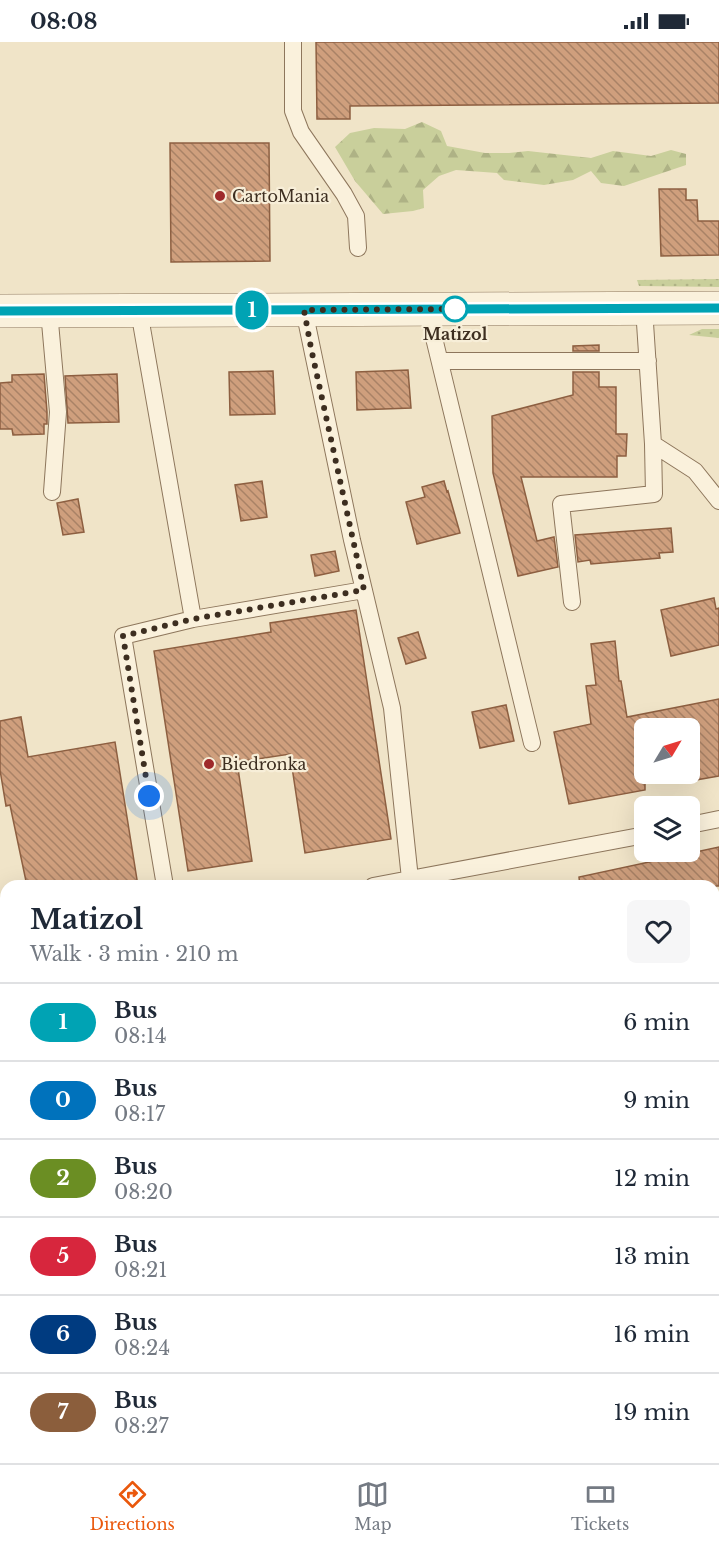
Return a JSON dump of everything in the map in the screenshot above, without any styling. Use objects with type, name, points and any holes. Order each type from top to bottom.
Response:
[{"type":"street","points":[[0,312],[719,308]]},
{"type":"lane","points":[[292,42],[293,111],[301,132],[344,194],[356,216],[358,248]]},
{"type":"lane","points":[[572,602],[561,504],[654,494],[644,308]]},
{"type":"lane","points":[[427,309],[532,742]]},
{"type":"lane","points":[[304,310],[316,374],[392,708],[408,880]]},
{"type":"lane","points":[[49,311],[58,412],[51,492]]},
{"type":"lane","points":[[139,311],[193,619]]},
{"type":"lane","points":[[440,361],[648,361]]},
{"type":"lane","points":[[653,444],[695,471],[719,501]]},
{"type":"lane","points":[[164,880],[123,636],[193,619],[364,590]]},
{"type":"lane","points":[[700,823],[719,819]]},
{"type":"lane","points":[[423,880],[634,837]]},
{"type":"green space","points":[[422,122],[441,131],[447,146],[485,153],[528,151],[591,158],[613,151],[651,156],[671,150],[686,154],[686,165],[624,186],[601,183],[591,171],[573,180],[544,185],[504,180],[497,173],[456,170],[439,176],[423,190],[424,208],[383,214],[355,181],[335,147],[350,133],[374,128],[405,129]]},
{"type":"green space","points":[[719,279],[719,287],[639,286],[637,280]]},
{"type":"green space","points":[[702,329],[719,329],[719,338],[689,335]]},
{"type":"building","points":[[316,42],[719,42],[719,103],[350,106],[350,119],[317,119]]},
{"type":"building","name":"CartoMania","points":[[170,143],[269,143],[270,261],[171,262]]},
{"type":"building","points":[[659,189],[686,189],[686,200],[697,200],[698,221],[719,221],[719,255],[661,256]]},
{"type":"building","points":[[599,345],[599,351],[573,351],[573,346]]},
{"type":"building","points":[[408,370],[411,408],[357,410],[356,372]]},
{"type":"building","points":[[273,371],[275,414],[230,415],[229,372]]},
{"type":"building","points":[[573,372],[599,372],[599,387],[616,387],[616,434],[627,434],[626,456],[617,456],[617,477],[521,477],[537,541],[554,537],[558,567],[518,576],[493,473],[492,416],[573,395]]},
{"type":"building","points":[[44,374],[47,424],[44,424],[44,434],[13,435],[12,429],[0,429],[0,383],[12,382],[12,375]]},
{"type":"building","points":[[117,374],[119,422],[68,423],[65,376]]},
{"type":"building","points":[[262,481],[267,517],[241,521],[235,485]]},
{"type":"building","points":[[444,481],[460,533],[417,544],[406,502],[425,497],[422,487]]},
{"type":"building","points":[[78,499],[84,532],[63,535],[57,503]]},
{"type":"building","points":[[671,528],[673,552],[659,553],[660,558],[591,564],[590,560],[578,562],[575,535]]},
{"type":"building","points":[[335,551],[339,571],[315,576],[311,555]]},
{"type":"building","points":[[714,598],[716,609],[719,608],[719,645],[671,656],[661,610]]},
{"type":"building","points":[[356,610],[391,839],[305,853],[290,754],[237,762],[252,861],[188,871],[154,651],[271,632],[270,623]]},
{"type":"building","points":[[418,632],[426,658],[406,664],[398,638]]},
{"type":"building","points":[[615,641],[619,681],[621,681],[627,717],[719,699],[719,776],[700,779],[700,718],[634,718],[634,784],[645,784],[645,790],[569,804],[554,732],[591,724],[586,686],[596,685],[591,644]]},
{"type":"building","points":[[506,705],[514,741],[480,748],[472,712]]},
{"type":"building","points":[[21,717],[28,757],[115,742],[137,880],[26,880],[10,805],[6,806],[0,770],[0,721]]},
{"type":"building","points":[[719,847],[719,880],[579,880],[579,877],[649,862],[700,862],[700,851]]},
{"type":"bus line","name":"1","points":[[0,311],[719,308]]},
{"type":"place","name":"CartoMania","points":[[220,196]]},
{"type":"place","name":"Matizol","points":[[455,309]]},
{"type":"place","name":"Biedronka","points":[[209,764]]},
{"type":"route","points":[[149,796],[123,636],[193,619],[364,590],[304,310],[455,309]]}]
